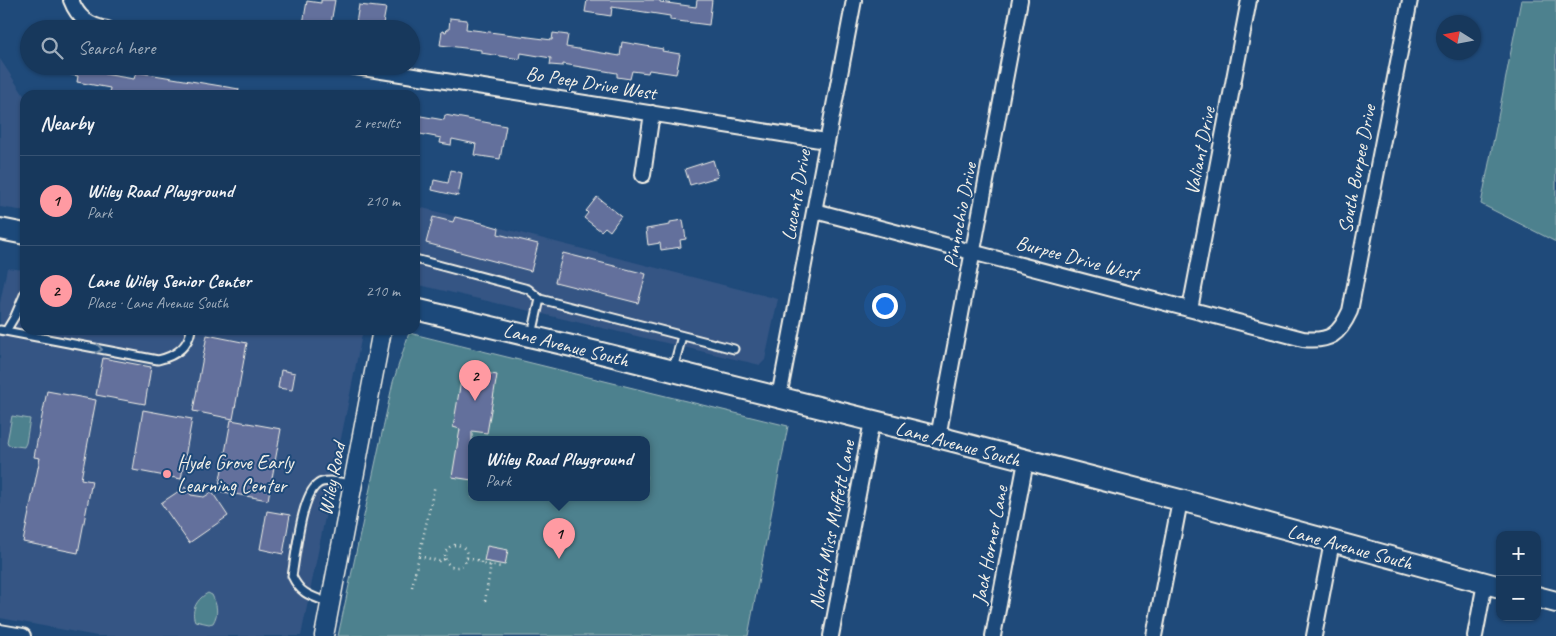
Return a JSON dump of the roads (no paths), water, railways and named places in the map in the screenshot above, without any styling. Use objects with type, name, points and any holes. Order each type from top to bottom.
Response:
[{"type":"main road","points":[[0,229],[20,233]]},
{"type":"main road","name":"Lane Avenue South","points":[[420,310],[779,397],[1180,501],[1492,585]]},
{"type":"main road","points":[[1541,598],[1556,602]]},
{"type":"street","name":"Lucente Drive","points":[[779,397],[854,0]]},
{"type":"street","name":"Pinnochio Drive","points":[[938,438],[1020,0]]},
{"type":"street","name":"Valiant Drive","points":[[1190,309],[1249,0]]},
{"type":"street","name":"South Burpee Drive","points":[[1328,338],[1343,328],[1350,311],[1410,0]]},
{"type":"street","points":[[74,6],[84,20]]},
{"type":"street","name":"Bo Peep Drive West","points":[[408,75],[826,141]]},
{"type":"street","points":[[643,175],[652,113]]},
{"type":"street","name":"Burpee Drive West","points":[[814,211],[1303,340],[1316,341],[1328,338]]},
{"type":"street","name":"Wiley Road","points":[[324,636],[381,335]]},
{"type":"street","name":"North Miss Muffett Lane","points":[[831,636],[872,421]]},
{"type":"street","name":"Jack Horner Lane","points":[[993,636],[1026,462]]},
{"type":"street","points":[[1154,636],[1180,501]]},
{"type":"street","points":[[1314,636],[1332,542]]},
{"type":"street","points":[[1475,636],[1492,585]]},
{"type":"street","points":[[0,632],[23,636]]},
{"type":"lane","points":[[420,260],[528,289],[540,299],[734,349]]},
{"type":"lane","points":[[532,337],[540,299]]},
{"type":"lane","points":[[3,330],[16,316],[20,304]]},
{"type":"lane","points":[[3,330],[20,333]]},
{"type":"lane","points":[[29,335],[158,360],[171,357],[184,348],[189,335]]},
{"type":"lane","points":[[672,371],[682,336]]},
{"type":"lane","points":[[330,603],[304,593],[296,585],[292,576],[305,502],[318,484],[326,481],[352,484]]},
{"type":"place","name":"Lane Wiley Senior Center","points":[[475,401]]},
{"type":"place","name":"Hyde Grove Early Learning Center","points":[[167,474]]},
{"type":"place","name":"Wiley Road Playground","points":[[559,559]]}]
